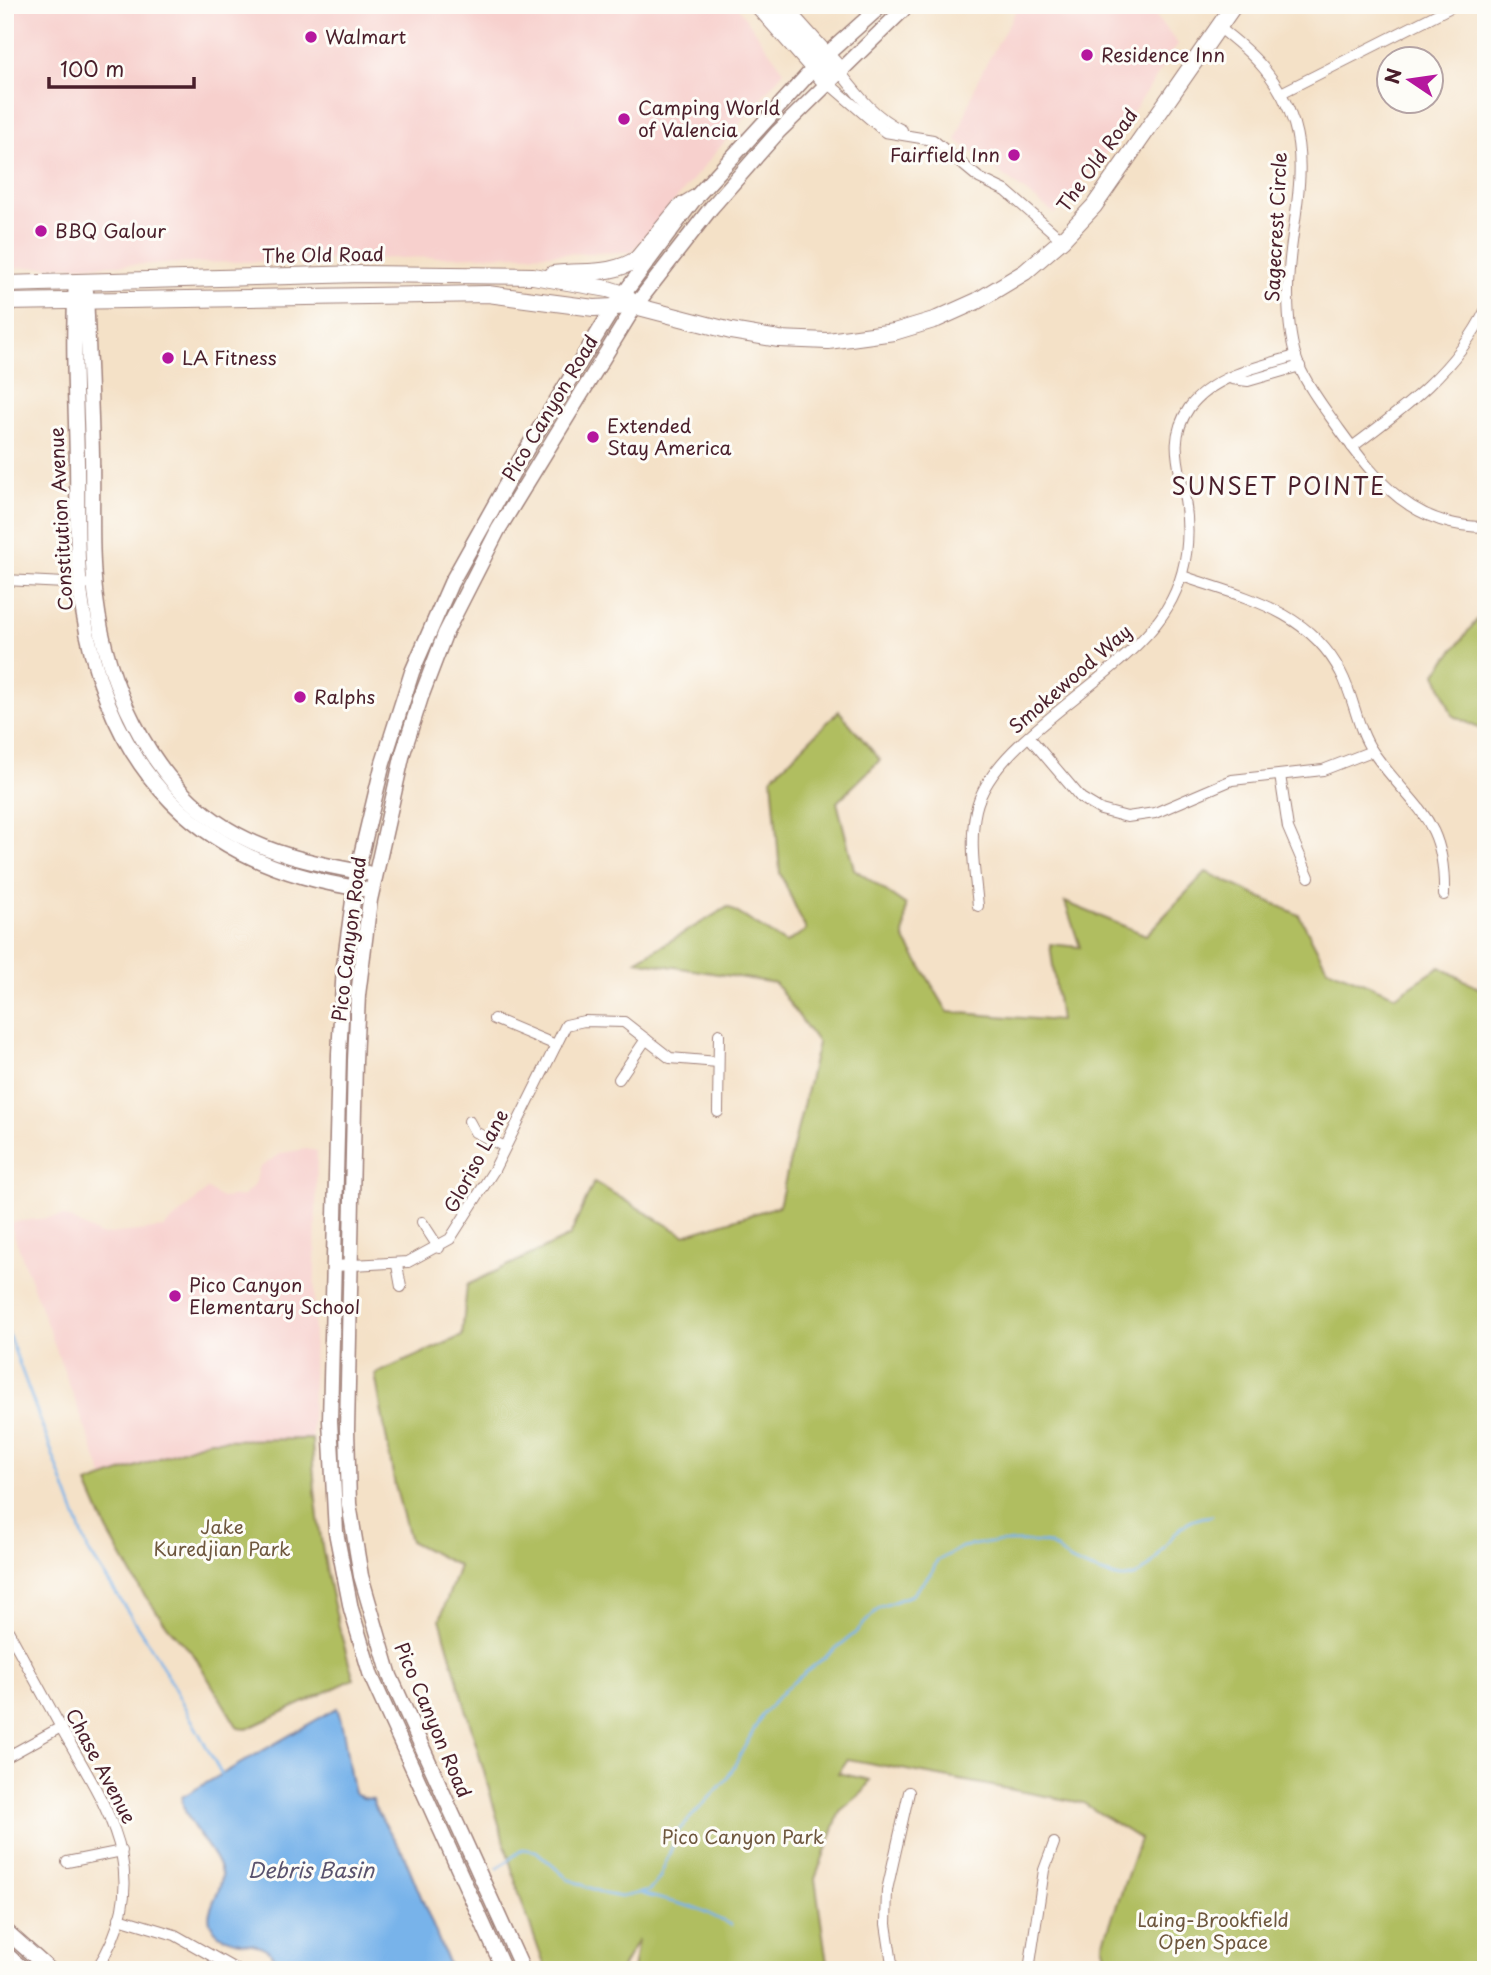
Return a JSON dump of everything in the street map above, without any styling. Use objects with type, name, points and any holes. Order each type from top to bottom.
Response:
[{"type":"highway","points":[[759,5],[834,77]]},
{"type":"highway","points":[[780,5],[819,63]]},
{"type":"main road","name":"Pico Canyon Road","points":[[504,1970],[379,1697],[351,1609],[342,1570],[331,1485],[334,1266],[341,1003],[357,872],[383,764],[412,673],[436,614],[514,471],[695,198],[819,63],[882,5]]},
{"type":"main road","name":"Pico Canyon Road","points":[[523,1970],[402,1705],[370,1616],[349,1504],[349,1266],[358,995],[372,890],[403,753],[445,635],[498,530],[625,302],[731,184],[908,5]]},
{"type":"main road","name":"The Old Road","points":[[5,284],[361,274],[533,276],[766,338],[815,341],[872,336],[915,326],[977,301],[1025,272],[1062,240],[1094,206],[1234,5]]},
{"type":"main road","points":[[533,276],[609,271],[629,265],[680,207],[695,198]]},
{"type":"main road","name":"Constitution Avenue","points":[[81,282],[87,584],[91,649],[105,695],[126,742],[157,788],[178,810],[246,858],[293,875],[372,890]]},
{"type":"main road","name":"The Old Road","points":[[5,302],[488,294],[594,308],[625,302]]},
{"type":"main road","name":"Constitution Avenue","points":[[87,584],[118,687],[143,738],[180,788],[216,822],[243,838],[321,865],[376,875]]},
{"type":"main road","points":[[5,1930],[50,1970]]},
{"type":"main road","points":[[5,1953],[24,1970]]},
{"type":"street","points":[[1281,93],[1455,5]]},
{"type":"street","name":"Sagecrest Circle","points":[[1217,26],[1264,64],[1281,93],[1298,144],[1288,291],[1298,361],[1320,401],[1377,480],[1412,508],[1440,522],[1486,527]]},
{"type":"street","points":[[834,77],[888,124],[912,135]]},
{"type":"street","points":[[834,77],[885,132],[933,140],[979,178],[1006,191],[1062,240]]},
{"type":"street","points":[[1352,447],[1416,400],[1462,346],[1486,309]]},
{"type":"street","name":"Smokewood Way","points":[[978,906],[973,830],[978,801],[996,769],[1151,633],[1168,607],[1182,576],[1187,518],[1175,461],[1175,442],[1183,418],[1199,397],[1212,386],[1232,379],[1248,381],[1298,361]]},
{"type":"street","points":[[1182,576],[1264,603],[1303,626],[1325,648],[1340,670],[1372,751],[1412,796],[1436,836],[1443,858],[1444,895]]},
{"type":"street","points":[[5,580],[87,584]]},
{"type":"street","points":[[1030,738],[1081,798],[1101,810],[1127,817],[1155,813],[1232,780],[1340,765],[1372,751]]},
{"type":"street","points":[[1280,775],[1288,828],[1309,877]]},
{"type":"street","points":[[494,1019],[556,1045]]},
{"type":"street","name":"Gloriso Lane","points":[[334,1266],[397,1265],[439,1248],[460,1229],[566,1026],[584,1021],[618,1021],[631,1026],[646,1039]]},
{"type":"street","points":[[718,1112],[719,1034]]},
{"type":"street","points":[[619,1079],[646,1039],[670,1058],[718,1062]]},
{"type":"street","points":[[469,1121],[475,1132],[505,1147]]},
{"type":"street","points":[[422,1222],[439,1248]]},
{"type":"street","points":[[397,1265],[401,1287]]},
{"type":"street","name":"Chase Avenue","points":[[5,1626],[108,1811],[122,1851],[125,1885],[120,1918],[96,1970]]},
{"type":"street","points":[[5,1758],[61,1727]]},
{"type":"street","points":[[893,1970],[886,1924],[887,1890],[909,1792]]},
{"type":"street","points":[[1029,1970],[1044,1870],[1054,1843]]},
{"type":"street","points":[[67,1862],[122,1851]]},
{"type":"street","points":[[120,1918],[175,1935],[237,1970]]},
{"type":"shaded area","points":[[5,5],[736,5],[784,71],[632,252],[5,268]]},
{"type":"shaded area","points":[[1019,5],[1147,5],[1178,44],[1104,156],[1055,214],[956,140],[978,79]]},
{"type":"shaded area","name":"Pico Canyon Elementary School","points":[[306,1149],[317,1151],[312,1439],[210,1440],[107,1479],[103,1476],[11,1227],[13,1222],[64,1216],[100,1235],[164,1228],[208,1189],[221,1198],[243,1196],[255,1185],[259,1168],[282,1153]]},
{"type":"green space","points":[[1486,608],[1486,732],[1452,715],[1436,673]]},
{"type":"green space","points":[[839,711],[880,760],[837,802],[854,869],[906,905],[904,938],[948,1012],[1060,1021],[1050,944],[1080,947],[1065,902],[1146,935],[1206,872],[1299,915],[1327,968],[1396,996],[1440,967],[1486,992],[1486,1970],[1169,1970],[1156,1960],[1122,1970],[1110,1970],[1103,1944],[1140,1839],[1083,1803],[848,1759],[838,1773],[870,1780],[863,1792],[840,1811],[815,1879],[828,1970],[633,1970],[638,1939],[621,1970],[546,1970],[520,1897],[440,1619],[459,1566],[410,1541],[395,1486],[375,1374],[462,1336],[467,1285],[570,1236],[594,1182],[684,1235],[779,1206],[818,1043],[775,983],[636,961],[728,907],[786,943],[806,930],[780,873],[772,777]]},
{"type":"green space","name":"Jake Kuredjian Park","points":[[312,1439],[324,1560],[354,1679],[247,1729],[238,1728],[194,1655],[169,1628],[140,1589],[107,1530],[87,1484],[210,1440]]},
{"type":"water","name":"Debris Basin","points":[[337,1708],[354,1792],[363,1798],[373,1799],[374,1806],[404,1855],[451,1970],[281,1970],[275,1957],[267,1950],[221,1936],[210,1922],[209,1915],[220,1887],[221,1873],[213,1855],[187,1816],[182,1797]]},
{"type":"waterway","points":[[5,1325],[88,1550],[156,1655],[223,1777]]},
{"type":"waterway","points":[[498,1868],[523,1849],[536,1851],[568,1879],[605,1894],[621,1897],[649,1891],[659,1879],[679,1830],[727,1779],[762,1715],[786,1688],[854,1634],[880,1607],[912,1595],[932,1572],[937,1561],[962,1547],[973,1545],[1041,1543],[1051,1545],[1081,1565],[1125,1578],[1149,1567],[1182,1527],[1212,1516]]},
{"type":"waterway","points":[[642,1894],[699,1909],[731,1925]]},
{"type":"place","name":"Walmart","points":[[311,37]]},
{"type":"place","name":"Residence Inn","points":[[1087,55]]},
{"type":"place","name":"Camping World of Valencia","points":[[624,119]]},
{"type":"place","name":"Fairfield Inn","points":[[1014,155]]},
{"type":"place","name":"BBQ Galour","points":[[41,231]]},
{"type":"place","name":"LA Fitness","points":[[168,358]]},
{"type":"place","name":"Extended Stay America","points":[[593,437]]},
{"type":"place","name":"Ralphs","points":[[300,697]]},
{"type":"place","name":"Pico Canyon Elementary School","points":[[175,1296]]},
{"type":"district","name":"SUNSET POINTE","points":[[1279,487]]},
{"type":"park label","name":"Pico Canyon Park","points":[[743,1837]]},
{"type":"park label","name":"Laing-Brookfield Open Space","points":[[1213,1931]]}]
